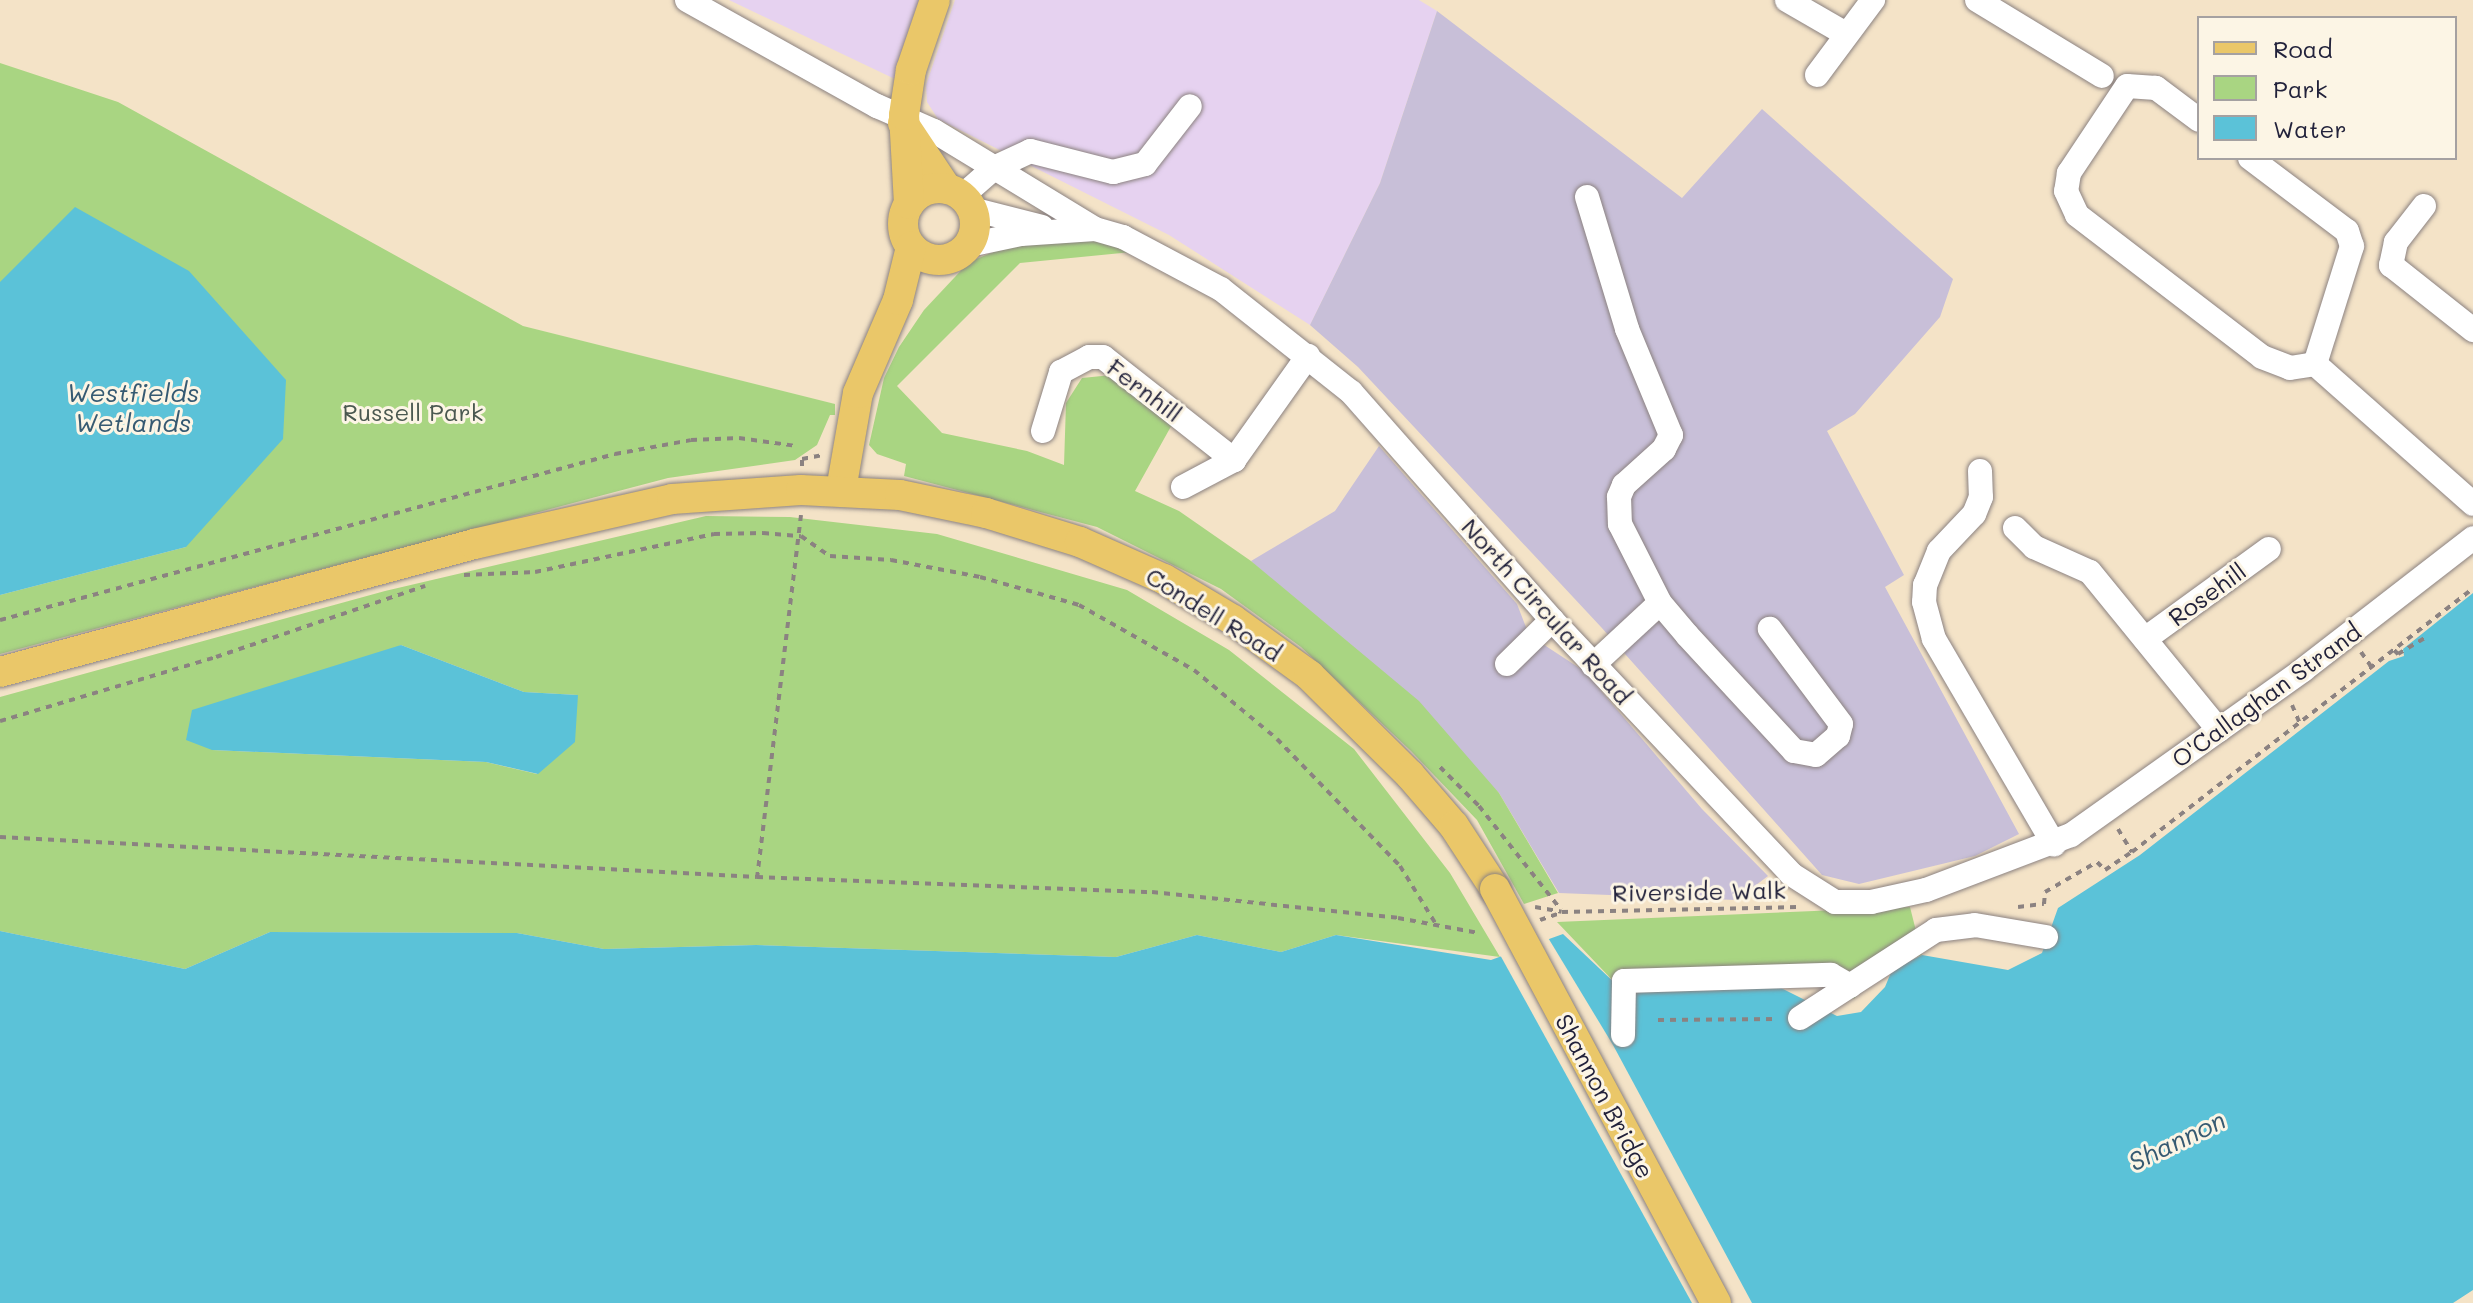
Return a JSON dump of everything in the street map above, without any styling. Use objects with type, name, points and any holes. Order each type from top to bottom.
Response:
[{"type":"main road","points":[[904,119],[975,221],[969,245],[954,257],[923,253],[903,225],[909,204],[904,119],[911,70],[935,0]]},
{"type":"main road","points":[[909,204],[926,191],[960,198]]},
{"type":"main road","points":[[841,490],[858,393],[898,300],[923,253]]},
{"type":"main road","name":"Condell Road","points":[[0,672],[117,644],[474,544],[672,499],[841,490],[900,495],[986,513],[1080,542],[1164,579],[1233,620],[1309,675],[1401,765],[1454,826],[1495,889]]},
{"type":"main road","name":"Shannon Bridge","points":[[1495,889],[1716,1303]]},
{"type":"street","points":[[687,0],[994,168],[1095,229]]},
{"type":"street","points":[[1787,0],[1846,34]]},
{"type":"street","points":[[1817,75],[1873,0]]},
{"type":"street","points":[[1977,0],[2102,76]]},
{"type":"street","points":[[2197,119],[2156,88],[2127,86],[2069,173],[2066,191],[2077,215],[2262,357],[2290,368],[2315,364]]},
{"type":"street","points":[[960,198],[994,168],[1030,151],[1113,172],[1145,164],[1190,106]]},
{"type":"street","points":[[2253,160],[2347,231],[2352,246],[2315,364]]},
{"type":"street","points":[[1587,197],[1627,329],[1670,427],[1668,443],[1619,497],[1620,524],[1660,603],[1794,751],[1816,755],[1838,736],[1841,724],[1770,629]]},
{"type":"street","name":"North Circular Road","points":[[960,198],[1056,230]]},
{"type":"street","points":[[2424,206],[2396,242],[2391,265],[2473,330]]},
{"type":"street","name":"North Circular Road","points":[[969,245],[1056,230],[1095,229],[1123,237],[1221,289],[1351,392],[1593,665],[1791,874],[1835,902]]},
{"type":"street","points":[[1183,487],[1234,460],[1308,356]]},
{"type":"street","name":"Fernhill","points":[[1043,431],[1061,372],[1089,357],[1103,357],[1234,460]]},
{"type":"street","points":[[2315,364],[2473,504]]},
{"type":"street","points":[[1835,902],[1871,902],[2061,853],[1934,639],[1925,585],[1939,551],[1974,514],[1981,497],[1980,471]]},
{"type":"street","name":"Rosehill","points":[[2015,528],[2044,554],[2081,564],[2219,730]]},
{"type":"street","name":"O'Callaghan Strand","points":[[2061,853],[2473,538]]},
{"type":"street","name":"Rosehill","points":[[2145,639],[2269,549]]},
{"type":"street","points":[[1593,665],[1660,603]]},
{"type":"street","points":[[1507,664],[1552,620]]},
{"type":"street","points":[[1926,890],[1936,930]]},
{"type":"street","points":[[1800,1018],[1936,930],[1975,925],[2046,937]]},
{"type":"street","points":[[1623,1035],[1624,981],[1831,975],[1850,986]]},
{"type":"path","points":[[0,620],[615,454],[691,440],[739,438],[797,446]]},
{"type":"path","points":[[757,877],[801,536],[801,511]]},
{"type":"path","points":[[457,575],[535,572],[714,534],[801,536],[830,556],[891,560],[980,577],[1079,605],[1194,670],[1277,739],[1400,866],[1437,926]]},
{"type":"path","points":[[493,563],[502,573]]},
{"type":"path","points":[[0,721],[216,657],[427,585]]},
{"type":"path","points":[[2003,905],[2032,909],[2044,904],[2045,892],[2097,862],[2105,870],[2132,852],[2473,588]]},
{"type":"path","points":[[2394,650],[2398,654],[2428,636]]},
{"type":"path","points":[[2290,708],[2300,724]]},
{"type":"path","points":[[1435,762],[1479,806],[1562,912]]},
{"type":"path","points":[[2117,828],[2132,852]]},
{"type":"path","points":[[0,837],[757,877],[1152,892],[1479,933]]},
{"type":"path","points":[[2061,853],[2073,876]]},
{"type":"path","name":"Riverside Walk","points":[[1562,912],[1821,907],[1835,902]]},
{"type":"path","points":[[1521,905],[1562,912]]},
{"type":"path","points":[[1540,920],[1562,912]]},
{"type":"path","points":[[1658,1020],[1800,1018]]},
{"type":"shaded area","points":[[729,0],[922,0],[897,80]]},
{"type":"shaded area","points":[[955,0],[1419,0],[1437,11],[1380,183],[1310,325],[1169,235],[938,119],[927,102],[926,85]]},
{"type":"shaded area","points":[[1437,11],[1682,198],[1762,109],[1953,279],[1940,317],[1855,414],[1827,431],[1904,575],[1885,587],[2019,834],[1975,856],[1859,884],[1822,875],[1601,627],[1358,367],[1310,325],[1380,183]]},
{"type":"shaded area","points":[[1379,446],[1517,604],[1529,635],[1584,671],[1702,809],[1768,876],[1736,900],[1559,893],[1499,793],[1251,561],[1335,511]]},
{"type":"green space","name":"Russell Park","points":[[0,63],[118,102],[523,326],[835,404],[835,415],[830,415],[817,445],[795,460],[668,478],[0,654],[0,595],[186,547],[0,282]]},
{"type":"green space","points":[[1118,239],[1142,251],[1020,263],[897,386],[942,433],[1027,451],[1064,465],[1066,403],[1082,378],[1112,375],[1174,421],[1135,491],[1179,511],[1251,561],[1419,701],[1499,793],[1558,893],[1524,904],[1477,820],[1411,751],[1301,647],[1221,589],[1097,527],[904,476],[906,464],[877,454],[869,445],[884,378],[899,347],[924,310],[969,262],[1008,246]]},
{"type":"green space","points":[[706,516],[790,517],[937,534],[1127,590],[1229,650],[1354,749],[1450,873],[1500,957],[1336,935],[1281,952],[1197,935],[1116,957],[756,945],[604,949],[517,933],[270,932],[185,969],[0,931],[0,697],[385,591]],"holes":[[[401,645],[524,692],[578,695],[537,774],[486,762],[212,750]]]},
{"type":"green space","points":[[1910,907],[1922,955],[1879,971],[1854,999],[1827,980],[1618,986],[1557,922]]},
{"type":"water","name":"Westfields Wetlands","points":[[75,207],[189,271],[286,380],[283,439],[186,547],[0,595],[0,282]]},
{"type":"water","name":"Shannon","points":[[2473,593],[2473,1290],[2453,1303],[0,1303],[0,931],[185,969],[270,932],[517,933],[604,949],[756,945],[1116,957],[1197,935],[1281,952],[1336,935],[1491,960],[1563,934],[1618,986],[1773,984],[1837,1016],[1861,1012],[1885,987],[1892,970],[1922,955],[2008,970],[2042,953],[2058,908],[2140,855],[2389,661],[2404,656],[2403,649]]},
{"type":"water","points":[[401,645],[524,692],[578,695],[575,742],[538,774],[486,762],[212,750],[186,740],[192,710]]},
{"type":"pier","points":[[1547,936],[1613,1045],[1752,1303],[1692,1303],[1499,953]]}]
